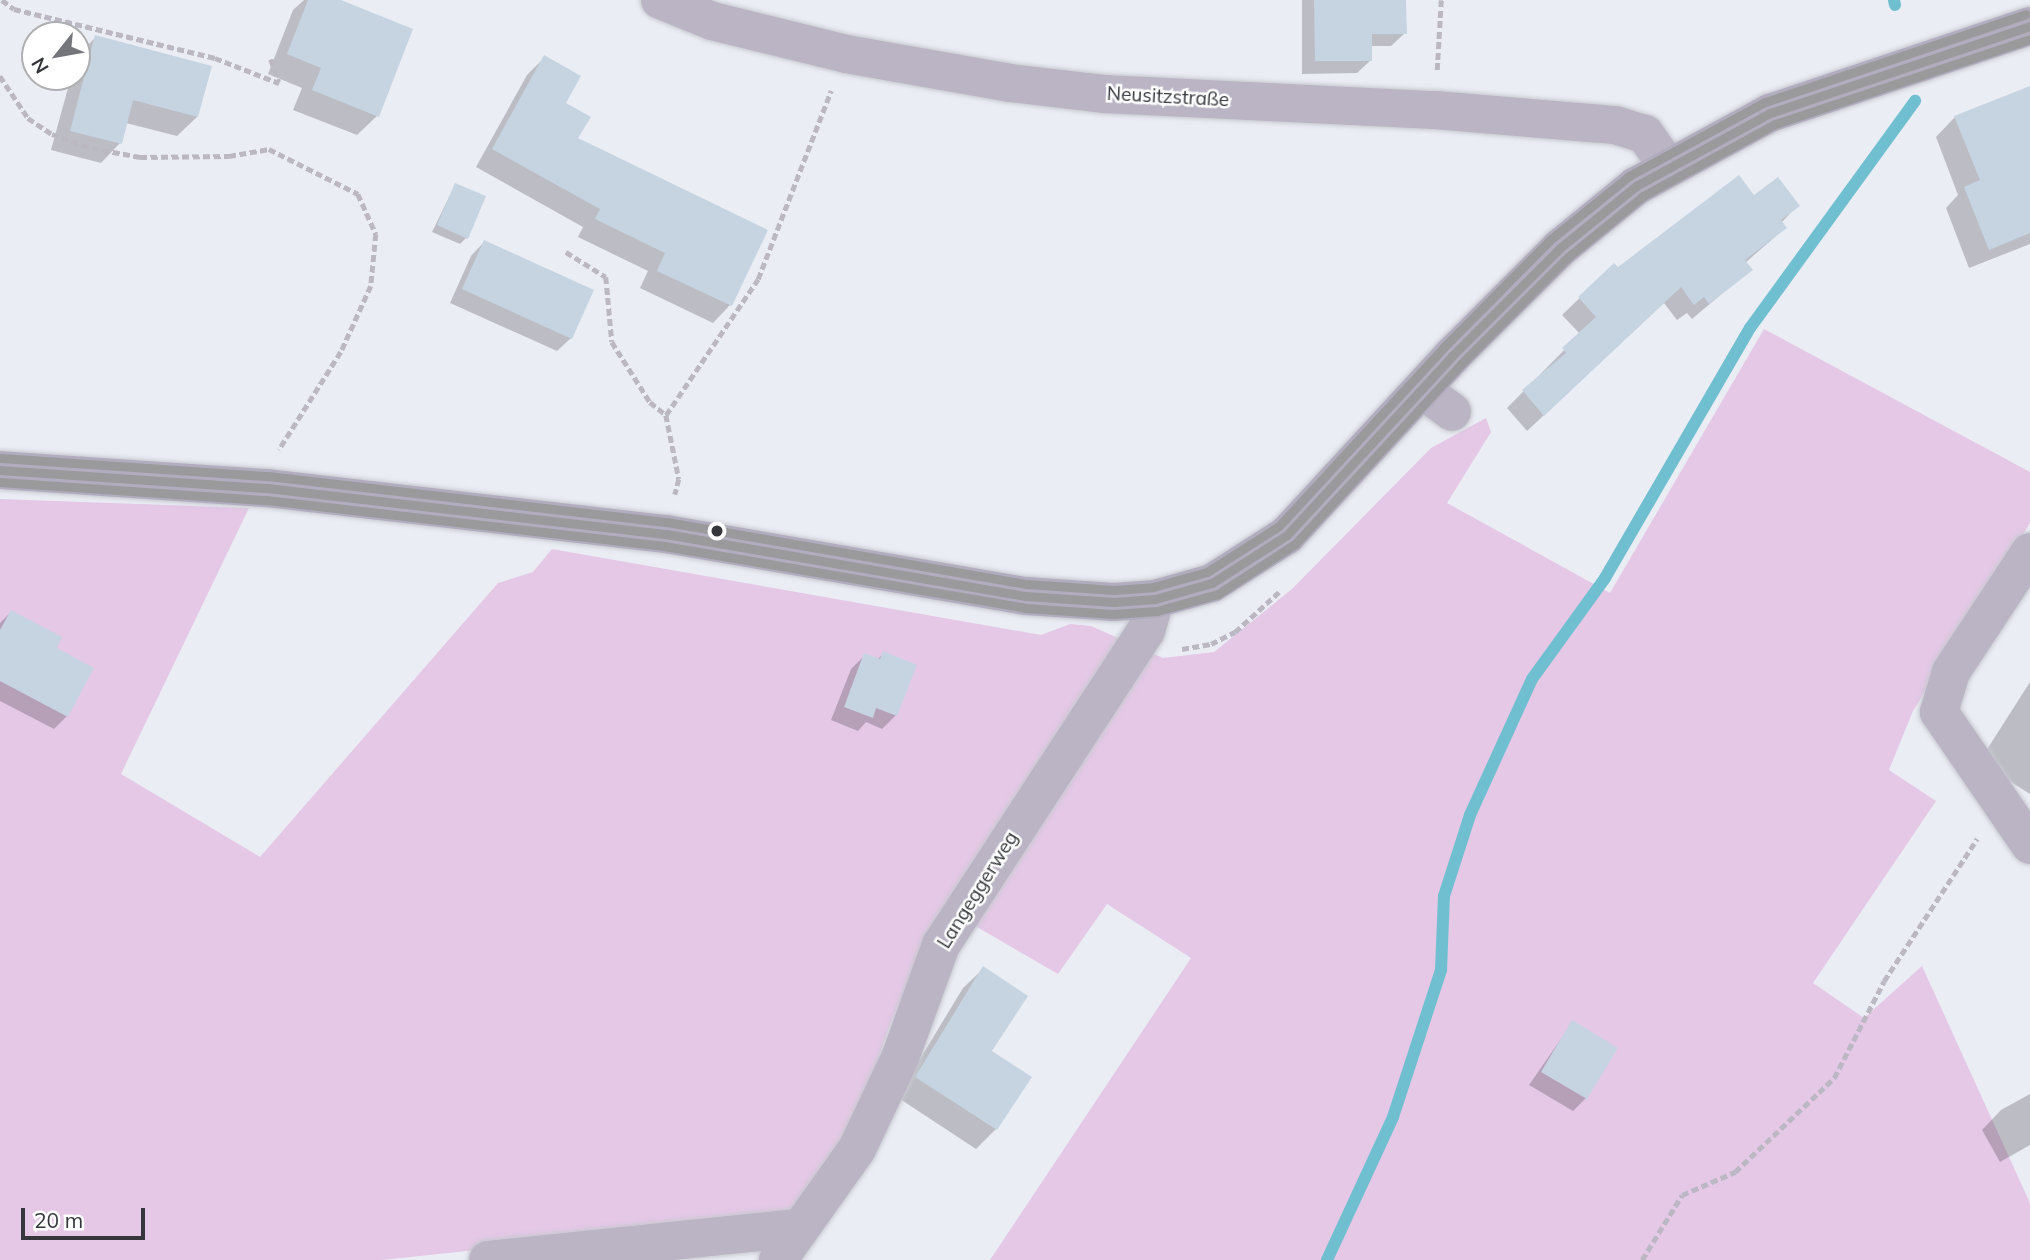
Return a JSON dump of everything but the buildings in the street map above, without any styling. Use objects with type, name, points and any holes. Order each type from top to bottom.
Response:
[{"type":"main road","points":[[0,470],[267,488],[666,534],[1026,596],[1114,602],[1155,599],[1212,583],[1287,535],[1422,390],[1560,248],[1667,166],[1770,113],[2030,26]]},
{"type":"street","name":"Neusitzstraße","points":[[660,0],[712,21],[846,54],[1010,83],[1105,94],[1435,110],[1615,125],[1645,134],[1667,166]]},
{"type":"street","points":[[1422,390],[1452,412]]},
{"type":"street","points":[[2030,552],[1951,671],[1940,712],[2030,845]]},
{"type":"street","name":"Langeggerweg","points":[[778,1260],[857,1149],[900,1058],[941,945],[1146,631],[1155,599]]},
{"type":"street","points":[[488,1260],[800,1228]]},
{"type":"path","points":[[2,0],[14,9],[215,58],[279,83],[271,59]]},
{"type":"path","points":[[1435,110],[1441,0]]},
{"type":"path","points":[[666,415],[758,279],[780,213],[846,54]]},
{"type":"path","points":[[0,76],[28,118],[52,134],[92,149],[140,157],[229,156],[269,149],[358,194],[376,234],[371,286],[341,352],[276,455],[267,488]]},
{"type":"path","points":[[566,252],[606,278],[612,342],[650,402],[666,415],[678,479],[666,534]]},
{"type":"path","points":[[1642,1260],[1682,1195],[1735,1172],[1834,1078],[1884,981],[2000,803]]},
{"type":"shaded area","points":[[1764,329],[2030,472],[2030,523],[1913,711],[1889,770],[1936,801],[1813,983],[1864,1018],[1922,966],[2030,1203],[2030,1260],[990,1260],[1191,958],[1107,904],[1058,974],[944,908],[891,1022],[859,1114],[793,1210],[760,1220],[382,1260],[0,1260],[0,499],[249,508],[121,774],[260,857],[498,583],[533,572],[552,549],[1041,635],[1070,624],[1091,626],[1163,658],[1214,652],[1292,589],[1431,448],[1486,418],[1491,432],[1447,503],[1610,593]]},
{"type":"waterway","points":[[1894,0],[1895,5]]},
{"type":"waterway","points":[[1327,1260],[1393,1117],[1441,970],[1444,896],[1470,815],[1532,679],[1605,578],[1750,328],[1915,101]]},
{"type":"transit line","points":[[1,458],[268,476],[667,522],[1027,584],[1114,590],[1153,587],[1207,572],[1279,526],[1443,348],[1551,239],[1629,176],[1765,102],[2026,14]]},
{"type":"transit line","points":[[0,470],[267,488],[666,534],[1026,596],[1114,602],[1155,599],[1212,583],[1287,535],[1452,356],[1560,248],[1636,186],[1770,113],[2030,26]]},
{"type":"transit line","points":[[0,482],[266,500],[664,546],[1025,608],[1113,614],[1157,611],[1218,594],[1295,544],[1461,364],[1568,257],[1643,196],[1775,124],[2030,39]]}]
